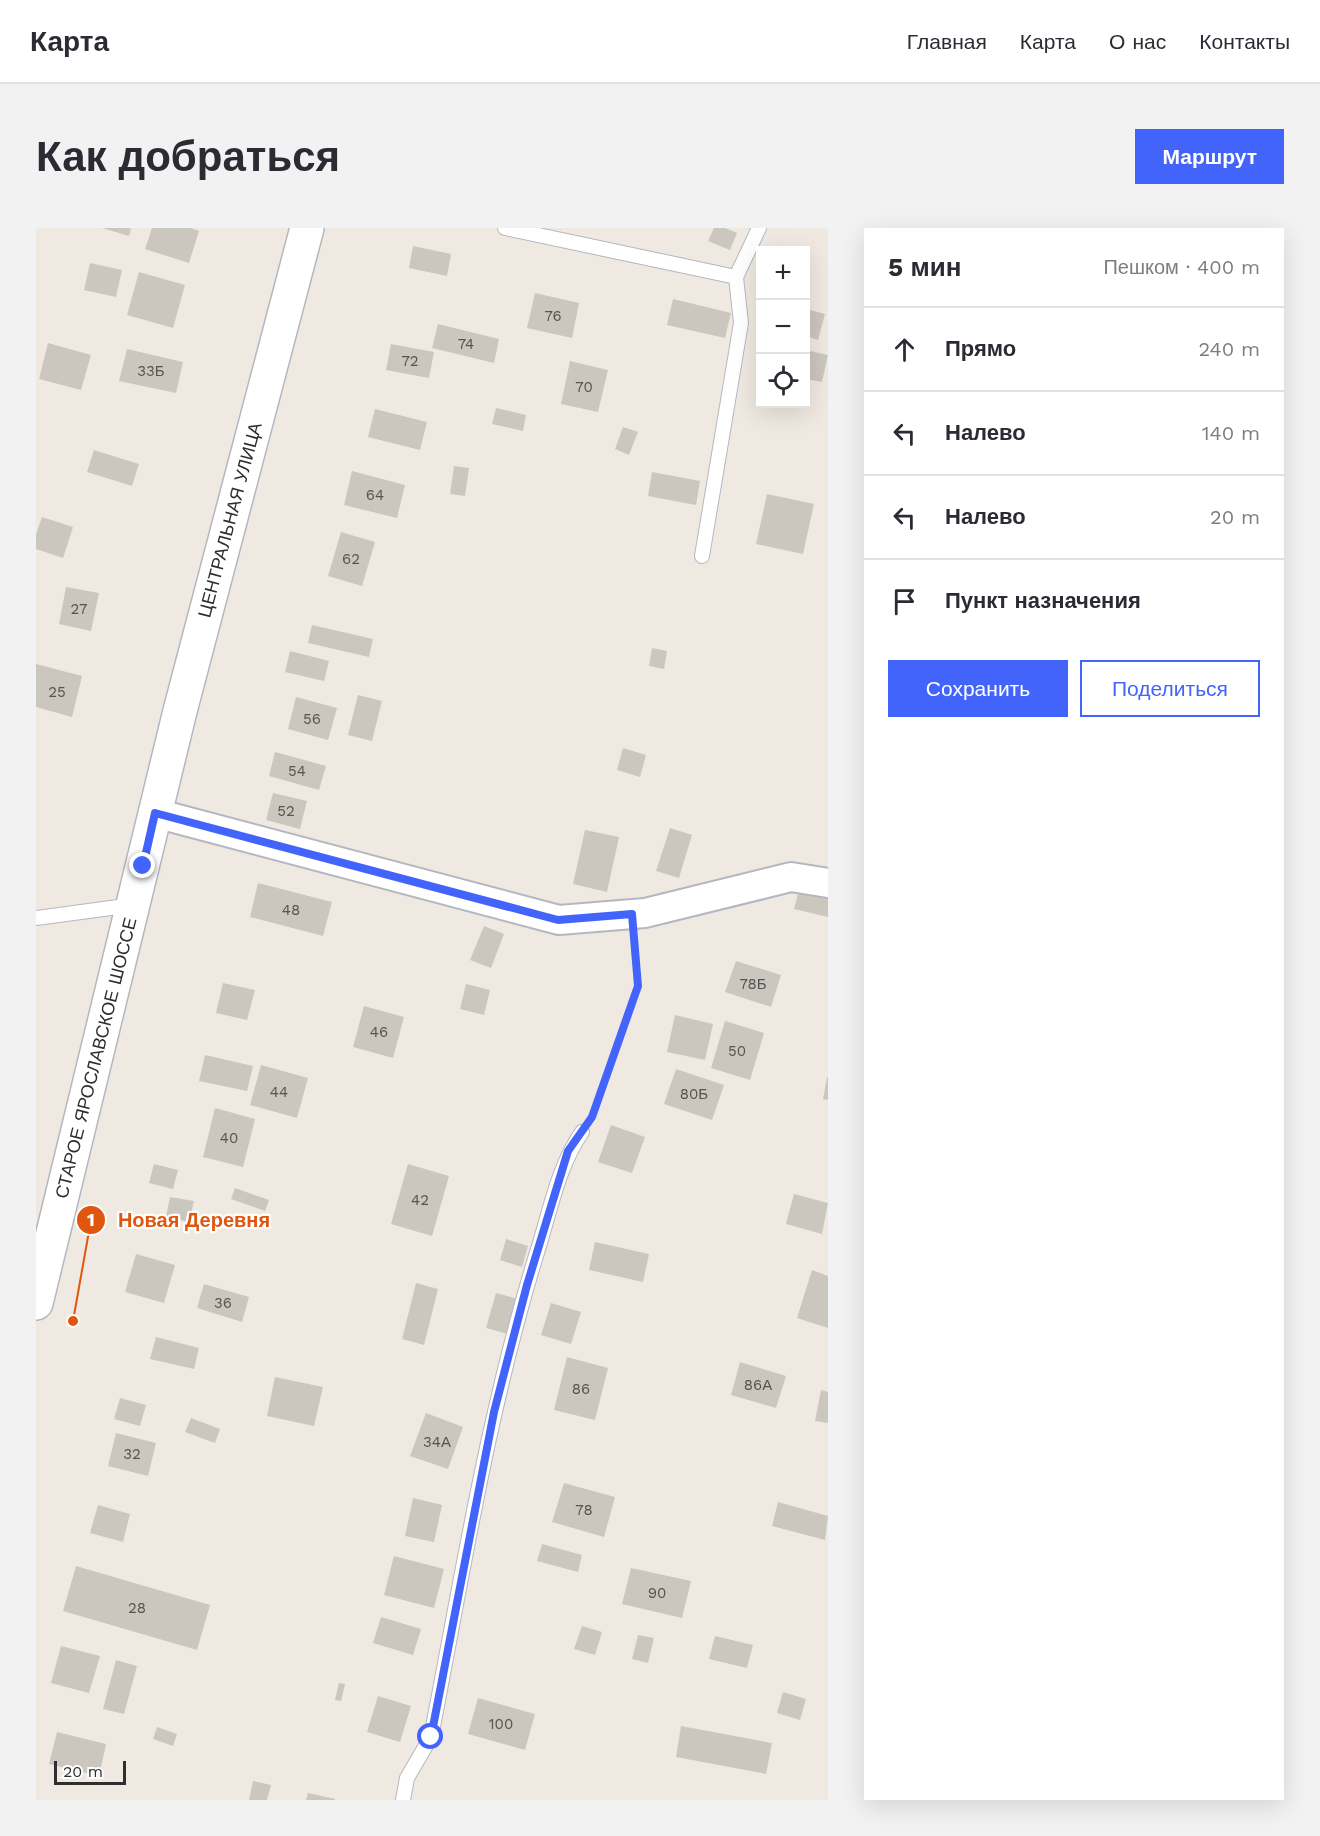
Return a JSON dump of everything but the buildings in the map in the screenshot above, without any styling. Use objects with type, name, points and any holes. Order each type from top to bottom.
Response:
[{"type":"main road","name":"ЦЕНТРАЛЬНАЯ УЛИЦА","points":[[155,813],[307,228]]},
{"type":"main road","name":"СТАРОЕ ЯРОСЛАВСКОЕ ШОССЕ","points":[[36,1303],[155,813]]},
{"type":"street","points":[[155,813],[558,920],[632,914],[791,878],[828,883]]},
{"type":"lane","points":[[505,228],[736,277]]},
{"type":"lane","points":[[702,556],[741,323],[736,277],[759,228]]},
{"type":"lane","points":[[36,918],[133,905]]},
{"type":"lane","points":[[403,1800],[407,1778],[431,1737],[494,1412],[527,1285],[568,1151],[582,1132]]},
{"type":"path","points":[[582,1132],[592,1117],[638,986],[632,914]]},
{"type":"place","name":"Новая Деревня","points":[[73,1321]]},
{"type":"route","points":[[143,866],[155,813],[558,920],[632,914],[638,986],[592,1117],[568,1151],[527,1285],[494,1412],[431,1737]]}]
